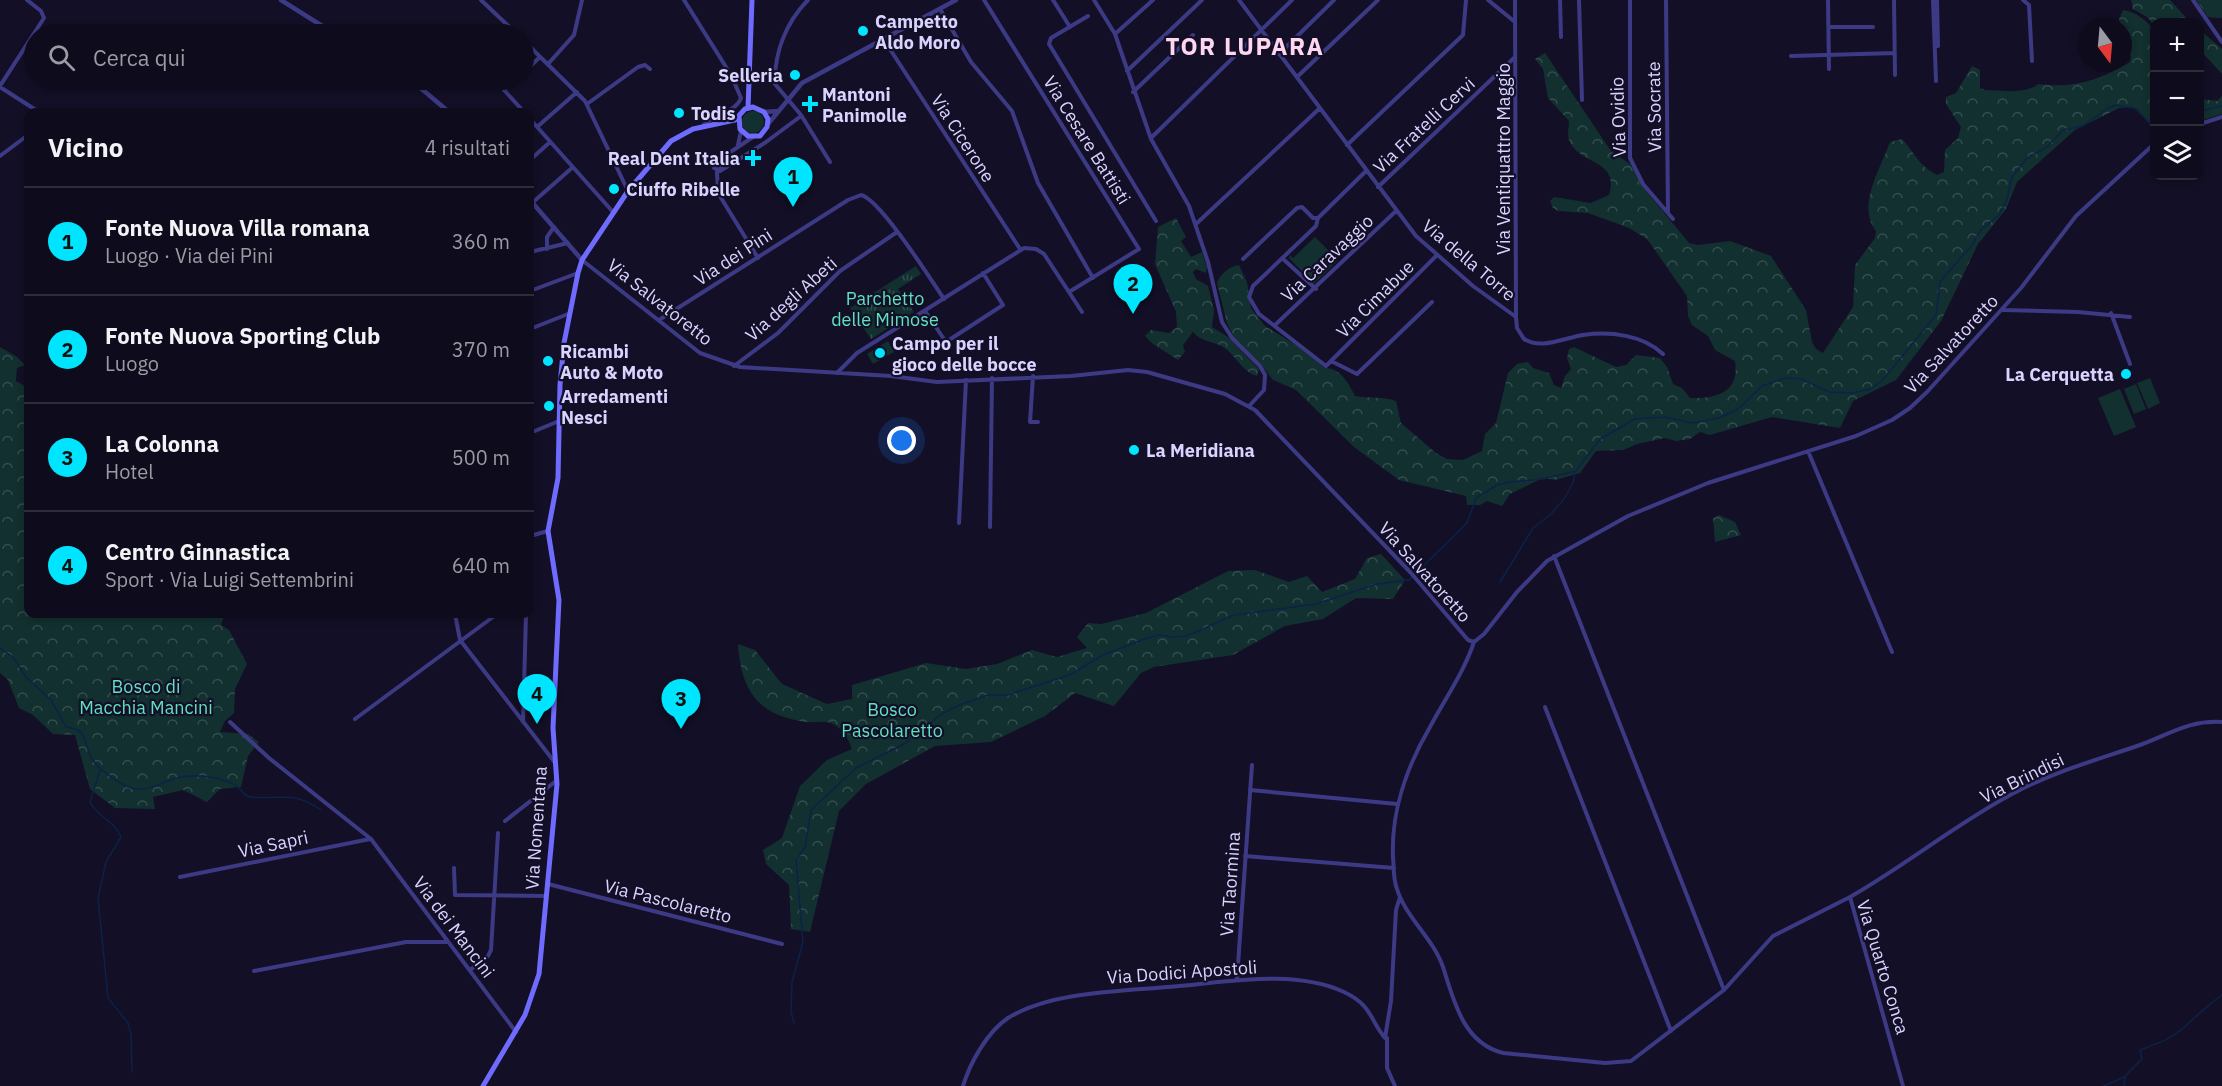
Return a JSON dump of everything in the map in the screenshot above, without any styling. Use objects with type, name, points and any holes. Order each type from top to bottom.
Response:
[{"type":"main road","points":[[748,108],[752,0]]},
{"type":"main road","points":[[757,107],[764,112],[768,124],[763,133],[753,137],[740,130],[739,116],[748,108],[757,107]]},
{"type":"main road","name":"Via Nomentana","points":[[483,1086],[516,1032],[538,984],[557,781],[553,728],[559,600],[548,531],[558,478],[559,421],[568,314],[578,273],[582,260],[628,191],[669,143],[687,131],[721,125],[739,116]]},
{"type":"main road","name":"Via Nomentana","points":[[721,125],[740,130]]},
{"type":"street","points":[[27,0],[41,11],[44,18],[40,24]]},
{"type":"street","points":[[281,0],[318,24]]},
{"type":"street","points":[[481,0],[506,24]]},
{"type":"street","points":[[548,64],[574,35],[582,0]]},
{"type":"street","points":[[684,0],[731,75],[741,98],[735,106],[707,121],[702,127]]},
{"type":"street","points":[[808,0],[788,23],[777,64],[775,84],[801,115],[830,162]]},
{"type":"street","points":[[768,124],[802,83],[956,0]]},
{"type":"street","name":"Via Cesare Battisti","points":[[984,0],[1139,249],[1093,278]]},
{"type":"street","points":[[1053,0],[1070,27]]},
{"type":"street","points":[[1094,0],[1115,34],[1151,139],[1186,199],[1196,224],[1208,262],[1222,322],[1232,338],[1260,366],[1265,375],[1265,387],[1250,405]]},
{"type":"street","points":[[1115,34],[1153,0]]},
{"type":"street","points":[[1127,71],[1202,0]]},
{"type":"street","points":[[1151,139],[1292,0]]},
{"type":"street","points":[[1279,54],[1334,0]]},
{"type":"street","points":[[1297,77],[1378,0]]},
{"type":"street","points":[[1347,145],[1463,35],[1466,0]]},
{"type":"street","points":[[1488,0],[1515,22]]},
{"type":"street","name":"Via Ventiquattro Maggio","points":[[1515,0],[1516,317]]},
{"type":"street","points":[[1560,0],[1561,37]]},
{"type":"street","points":[[1579,0],[1582,100]]},
{"type":"street","name":"Via Ovidio","points":[[1630,0],[1630,158],[1643,184],[1673,219]]},
{"type":"street","name":"Via Socrate","points":[[1666,0],[1668,214]]},
{"type":"street","points":[[1828,0],[1829,69]]},
{"type":"street","points":[[1894,0],[1895,75]]},
{"type":"street","points":[[1935,0],[1938,46]]},
{"type":"street","points":[[1935,0],[1936,81]]},
{"type":"street","points":[[2023,0],[2029,5],[2032,61]]},
{"type":"street","points":[[2193,0],[2222,42]]},
{"type":"street","name":"Via della Torre","points":[[1240,1],[1419,239],[1516,317],[1520,334],[1530,343],[1540,344],[1585,335],[1602,335],[1640,339],[1663,354]]},
{"type":"street","points":[[940,9],[971,62],[1012,111],[1038,183],[1093,278],[1069,292]]},
{"type":"street","points":[[1088,16],[1051,38],[1049,44],[1156,221]]},
{"type":"street","points":[[1828,27],[1873,27]]},
{"type":"street","points":[[1133,92],[1193,36]]},
{"type":"street","name":"Via Cicerone","points":[[884,40],[1020,249]]},
{"type":"street","points":[[24,49],[0,86],[33,108]]},
{"type":"street","points":[[534,51],[577,92],[587,105],[628,191]]},
{"type":"street","points":[[1791,56],[1894,53]]},
{"type":"street","points":[[534,63],[540,57]]},
{"type":"street","name":"Via Fratelli Cervi","points":[[1378,187],[1515,57]]},
{"type":"street","points":[[587,105],[638,67],[645,65],[650,69]]},
{"type":"street","points":[[423,90],[444,108]]},
{"type":"street","points":[[504,90],[520,108]]},
{"type":"street","points":[[537,127],[577,92]]},
{"type":"street","points":[[1196,224],[1320,108]]},
{"type":"street","points":[[764,112],[779,111]]},
{"type":"street","points":[[758,258],[718,193],[717,171],[714,167],[721,166],[766,142],[801,115]]},
{"type":"street","points":[[2204,122],[2222,117]]},
{"type":"street","points":[[534,124],[614,213]]},
{"type":"street","points":[[738,146],[741,140],[740,130]]},
{"type":"street","points":[[721,166],[724,157],[753,137]]},
{"type":"street","points":[[0,156],[24,138]]},
{"type":"street","points":[[534,156],[550,142]]},
{"type":"street","name":"Via Salvatoretto","points":[[582,260],[702,354],[734,366],[937,382],[1071,376],[1110,370],[1147,372],[1225,394],[1250,405],[1419,581],[1468,640],[1474,642],[1484,634],[1532,576],[1554,556],[1662,500],[1717,479],[1869,430],[1910,408],[2001,310],[2076,216],[2150,148]]},
{"type":"street","points":[[534,199],[573,167]]},
{"type":"street","points":[[1366,171],[1318,218],[1317,225],[1253,286],[1249,296],[1255,310],[1326,366],[1331,361],[1357,374],[1432,302]]},
{"type":"street","name":"Via dei Pini","points":[[659,320],[859,195],[870,199],[897,232],[944,299]]},
{"type":"street","points":[[534,204],[582,260]]},
{"type":"street","points":[[1244,259],[1298,207],[1303,208],[1313,218],[1318,218]]},
{"type":"street","name":"Via Caravaggio","points":[[1275,325],[1316,289],[1396,211]]},
{"type":"street","points":[[548,249],[547,237],[554,227]]},
{"type":"street","name":"Via degli Abeti","points":[[734,366],[781,331],[840,271],[897,232]]},
{"type":"street","points":[[534,251],[568,243]]},
{"type":"street","points":[[837,373],[852,357],[1020,249],[1031,248],[1042,253],[1082,312]]},
{"type":"street","name":"Via Cimabue","points":[[1331,361],[1437,255]]},
{"type":"street","points":[[1282,258],[1316,289]]},
{"type":"street","points":[[534,290],[578,273]]},
{"type":"street","points":[[925,312],[946,342],[1003,305],[983,273]]},
{"type":"street","points":[[2001,310],[2111,314],[2130,317]]},
{"type":"street","points":[[534,327],[568,314]]},
{"type":"street","points":[[2111,314],[2130,364]]},
{"type":"street","points":[[1033,376],[1030,422],[1038,422]]},
{"type":"street","points":[[990,527],[992,378]]},
{"type":"street","points":[[959,523],[966,380]]},
{"type":"street","points":[[534,431],[559,421]]},
{"type":"street","points":[[1808,451],[1892,652]]},
{"type":"street","points":[[534,535],[548,531]]},
{"type":"street","points":[[1554,556],[1724,990]]},
{"type":"street","points":[[455,618],[457,633],[461,642],[556,765]]},
{"type":"street","points":[[355,718],[492,618]]},
{"type":"street","points":[[523,723],[526,618]]},
{"type":"street","name":"Via Quarto Conca","points":[[1474,642],[1457,681],[1420,744],[1397,804],[1392,831],[1394,868],[1400,897],[1436,950],[1463,1022],[1475,1036],[1493,1050],[1507,1054],[1621,1063],[1639,1056],[1724,990],[1778,933],[1851,897],[1903,1086]]},
{"type":"street","points":[[1545,707],[1671,1031]]},
{"type":"street","name":"Via dei Mancini","points":[[230,722],[269,758],[371,839],[516,1032]]},
{"type":"street","name":"Via Brindisi","points":[[1851,897],[1924,852],[1987,808],[2025,787],[2164,735],[2189,723],[2222,722]]},
{"type":"street","name":"Via Taormina","points":[[1237,979],[1252,765]]},
{"type":"street","points":[[505,821],[557,781]]},
{"type":"street","points":[[1250,790],[1397,804]]},
{"type":"street","points":[[470,970],[491,952],[498,833]]},
{"type":"street","name":"Via Sapri","points":[[180,877],[371,839]]},
{"type":"street","points":[[1245,856],[1394,868]]},
{"type":"street","points":[[454,868],[455,895],[546,896]]},
{"type":"street","name":"Via Pascolaretto","points":[[547,884],[782,944]]},
{"type":"street","points":[[1395,1086],[1387,1063],[1387,1035],[1396,910],[1400,897]]},
{"type":"street","points":[[254,971],[406,942],[448,942]]},
{"type":"street","name":"Via Dodici Apostoli","points":[[963,1086],[988,1039],[1003,1022],[1020,1012],[1105,990],[1167,987],[1237,979],[1307,983],[1340,990],[1364,1005],[1374,1017],[1384,1038],[1387,1035]]},
{"type":"green space","points":[[2131,0],[2170,0],[2186,18],[2150,18],[2150,20],[2133,9]]},
{"type":"green space","points":[[2196,0],[2222,0],[2222,18],[2208,17]]},
{"type":"green space","points":[[2123,10],[2141,17],[2150,26],[2150,123],[2133,107],[2119,108],[2075,130],[2017,182],[2006,209],[1978,244],[1941,321],[1896,380],[1853,401],[1840,428],[1772,417],[1710,435],[1700,432],[1690,439],[1676,441],[1665,438],[1637,444],[1623,450],[1596,451],[1580,473],[1555,480],[1543,478],[1510,494],[1502,506],[1487,501],[1480,505],[1467,505],[1466,496],[1399,480],[1354,447],[1296,390],[1273,380],[1260,363],[1234,338],[1227,323],[1217,283],[1226,271],[1239,265],[1247,282],[1251,308],[1265,326],[1304,350],[1325,368],[1340,374],[1355,396],[1396,401],[1401,423],[1436,453],[1447,459],[1463,460],[1482,451],[1485,434],[1496,423],[1508,373],[1517,364],[1528,362],[1533,368],[1549,373],[1554,385],[1561,388],[1565,376],[1571,369],[1567,358],[1569,349],[1574,347],[1616,367],[1626,365],[1636,355],[1660,358],[1667,367],[1673,384],[1682,388],[1690,398],[1717,395],[1730,387],[1734,380],[1735,361],[1715,350],[1708,336],[1692,325],[1688,316],[1687,296],[1647,239],[1629,228],[1588,213],[1558,211],[1553,208],[1550,201],[1554,197],[1591,203],[1609,195],[1611,183],[1609,174],[1604,168],[1581,154],[1569,140],[1569,121],[1548,98],[1543,69],[1535,59],[1545,53],[1611,151],[1630,164],[1647,192],[1689,243],[1698,245],[1730,241],[1771,256],[1806,310],[1812,342],[1816,349],[1823,353],[1853,307],[1855,265],[1875,238],[1876,231],[1870,221],[1868,210],[1869,199],[1890,142],[1902,139],[1925,167],[1937,175],[1944,172],[1945,150],[1958,138],[1961,127],[1946,104],[1946,97],[1956,93],[1972,66],[1980,70],[1980,88],[2005,91],[2027,90],[2038,84],[2075,84],[2112,72],[2132,72],[2132,18],[2119,18]]},
{"type":"green space","points":[[2204,33],[2222,49],[2222,74],[2204,54]]},
{"type":"green space","points":[[2222,96],[2222,114],[2204,120],[2204,99],[2217,101]]},
{"type":"green space","points":[[753,111],[761,114],[764,122],[761,130],[753,133],[745,130],[742,122],[745,114]]},
{"type":"green space","points":[[1176,218],[1186,237],[1181,241],[1191,257],[1202,252],[1207,267],[1206,273],[1196,269],[1193,272],[1196,279],[1208,286],[1214,310],[1212,327],[1228,337],[1259,369],[1257,376],[1247,371],[1223,347],[1200,338],[1193,332],[1183,345],[1185,352],[1178,360],[1145,336],[1151,330],[1169,333],[1177,327],[1176,312],[1155,264],[1158,227]]},
{"type":"green space","points":[[1315,237],[1338,260],[1314,284],[1289,258],[1290,255],[1293,258]]},
{"type":"green space","name":"Parchetto delle Mimose","points":[[916,266],[921,274],[898,289],[914,312],[871,339],[850,308]]},
{"type":"green space","name":"Campo per il gioco delle bocce","points":[[888,341],[894,352],[873,364],[867,354]]},
{"type":"green space","name":"Bosco di Macchia Mancini","points":[[0,347],[24,364],[17,368],[16,381],[24,386],[24,618],[224,618],[221,625],[229,630],[247,664],[235,689],[234,713],[225,721],[220,732],[248,734],[259,742],[248,756],[241,787],[220,789],[207,802],[183,790],[153,797],[155,809],[115,808],[90,789],[75,735],[53,734],[33,715],[19,708],[8,680],[0,673]]},
{"type":"green space","points":[[2150,378],[2160,403],[2148,409],[2137,383]]},
{"type":"green space","points":[[2136,384],[2146,409],[2134,414],[2124,389]]},
{"type":"green space","points":[[2120,389],[2136,427],[2114,436],[2098,398]]},
{"type":"green space","points":[[1719,515],[1735,522],[1741,535],[1715,542],[1713,518]]},
{"type":"green space","name":"Bosco Pascolaretto","points":[[1381,554],[1405,580],[1393,599],[1356,598],[1323,619],[1285,626],[1233,655],[1154,667],[1141,673],[1114,706],[1075,693],[1045,716],[991,742],[935,746],[866,784],[839,811],[810,932],[791,929],[789,885],[766,864],[763,850],[782,838],[800,786],[827,760],[852,749],[845,734],[833,724],[789,719],[764,707],[755,698],[743,675],[738,644],[755,650],[782,684],[827,704],[852,699],[852,685],[926,663],[966,669],[997,664],[1032,650],[1057,657],[1087,648],[1077,637],[1088,623],[1101,624],[1146,613],[1228,571],[1255,570],[1289,582],[1307,576],[1322,592],[1355,579],[1367,558]]},
{"type":"waterway","points":[[794,1023],[791,1012],[792,982],[803,942],[796,861],[805,847],[811,810],[856,768],[906,743],[943,713],[962,704],[989,695],[1007,695],[1070,675],[1103,655],[1147,638],[1159,635],[1187,636],[1234,615],[1316,604],[1377,584],[1409,580],[1467,523],[1476,498],[1497,485],[1543,479],[1576,471],[1600,439],[1635,419],[1665,417],[1692,423],[1719,418],[1738,409],[1762,386],[1785,378],[1801,379],[1829,392],[1852,393],[1870,389],[1882,381],[1936,315],[1940,282],[1972,245],[1981,230],[1999,215],[2007,199],[2012,177],[2027,158],[2047,147],[2063,130],[2083,126],[2116,105],[2137,109],[2150,124]]},
{"type":"waterway","points":[[2204,110],[2222,106]]},
{"type":"waterway","points":[[1500,582],[1533,528],[1551,514],[1564,499],[1573,483],[1575,471]]},
{"type":"waterway","points":[[0,648],[13,657],[26,677],[51,700],[66,727],[82,734],[95,763],[125,785],[143,789],[175,778],[207,777],[233,784],[248,796],[294,798],[321,810]]},
{"type":"waterway","points":[[100,770],[90,802],[121,837],[106,862],[98,898],[108,998],[128,1023],[131,1035],[132,1072]]},
{"type":"waterway","points":[[2124,1086],[2125,1076],[2142,1059],[2140,1050],[2177,1033],[2222,995]]},
{"type":"waterway","points":[[2104,1086],[2124,1077]]},
{"type":"place","name":"Campetto Aldo Moro","points":[[863,31]]},
{"type":"place","name":"Selleria","points":[[795,75]]},
{"type":"place","name":"Mantoni Panimolle","points":[[810,104]]},
{"type":"place","name":"Todis","points":[[679,113]]},
{"type":"place","name":"Real Dent Italia","points":[[753,158]]},
{"type":"place","name":"Ciuffo Ribelle","points":[[614,189]]},
{"type":"place","name":"Fonte Nuova Villa romana","points":[[793,207]]},
{"type":"place","name":"Fonte Nuova Sporting Club","points":[[1133,314]]},
{"type":"place","name":"Campo per il gioco delle bocce","points":[[880,353]]},
{"type":"place","name":"Ricambi Auto & Moto","points":[[548,361]]},
{"type":"place","name":"La Cerquetta","points":[[2126,374]]},
{"type":"place","name":"Arredamenti Nesci","points":[[549,406]]},
{"type":"place","name":"La Meridiana","points":[[1134,450]]},
{"type":"place","name":"Centro Ginnastica","points":[[537,724]]},
{"type":"place","name":"La Colonna","points":[[681,729]]},
{"type":"district","name":"TOR LUPARA","points":[[1245,46]]}]
